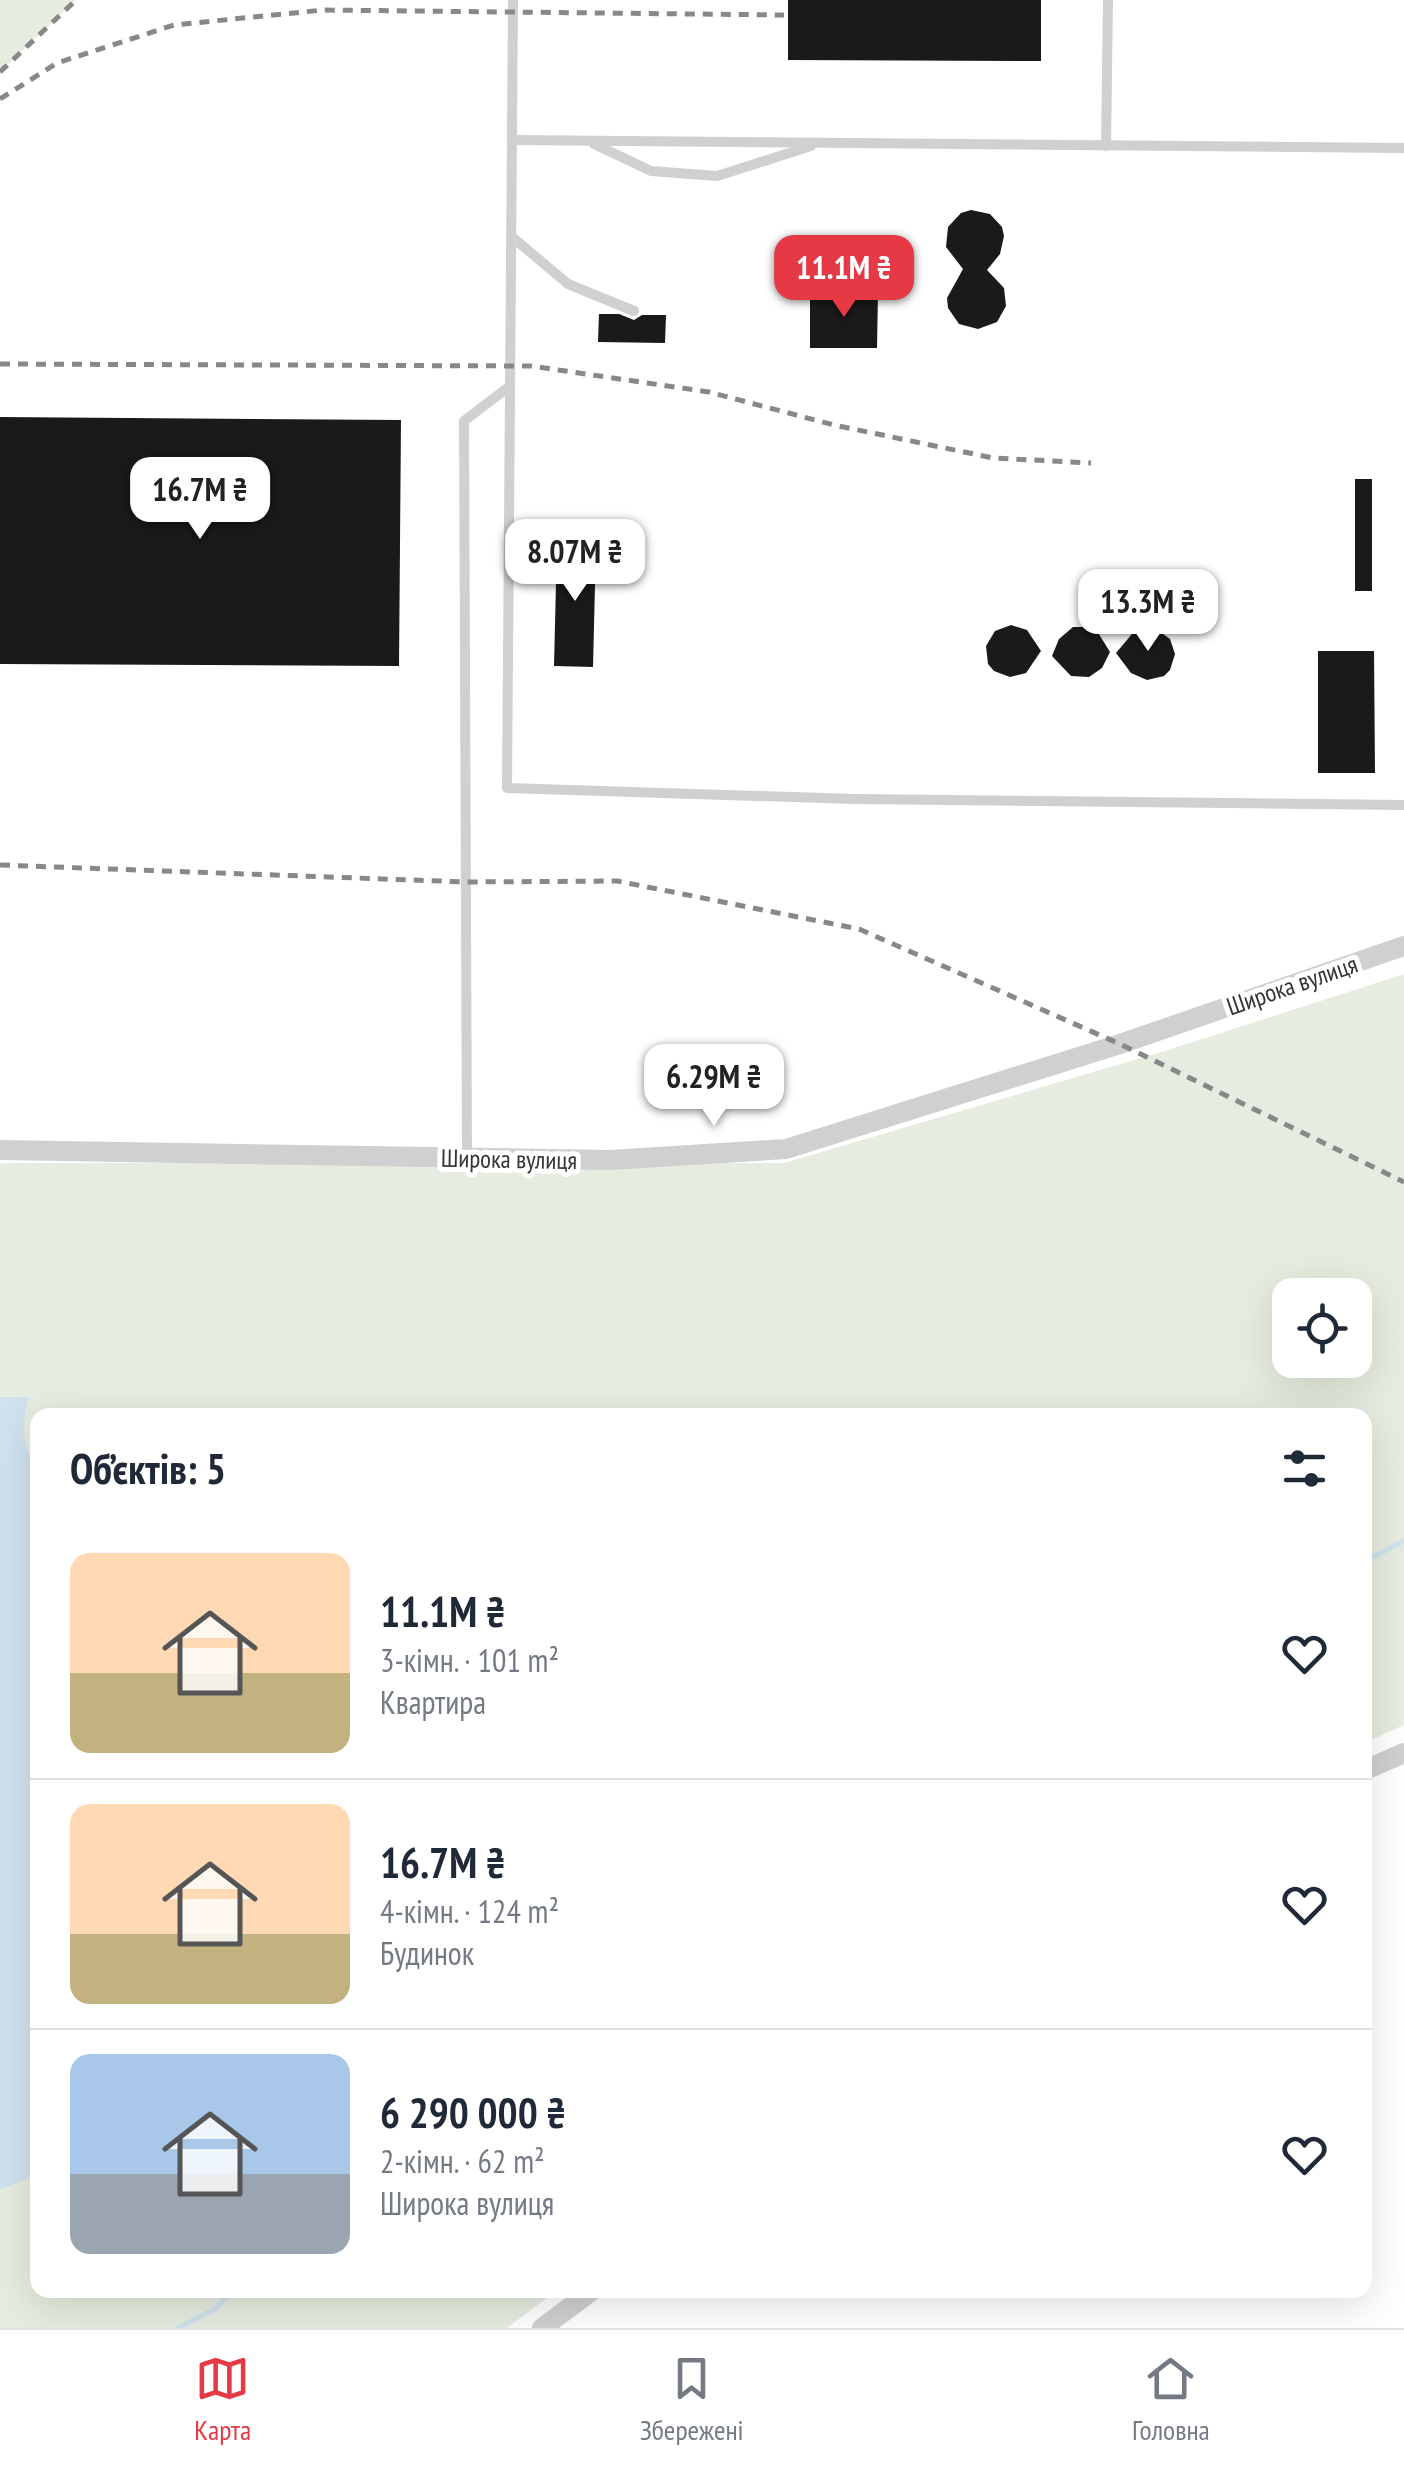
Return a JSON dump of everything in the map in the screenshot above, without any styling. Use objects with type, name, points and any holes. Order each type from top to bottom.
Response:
[{"type":"street","name":"Широка вулиця","points":[[0,1150],[610,1160],[786,1150],[1102,1050],[1404,946]]},
{"type":"street","points":[[1372,1767],[1404,1754]]},
{"type":"street","points":[[542,2328],[582,2298]]},
{"type":"lane","points":[[513,0],[507,788],[854,798],[1404,806]]},
{"type":"lane","points":[[1106,146],[1108,0]]},
{"type":"lane","points":[[512,140],[1404,148]]},
{"type":"lane","points":[[589,141],[651,171],[718,176],[820,143]]},
{"type":"lane","points":[[511,236],[568,284],[634,312]]},
{"type":"lane","points":[[467,1158],[464,421],[510,386]]},
{"type":"shaded area","points":[[0,0],[76,0],[0,72]]},
{"type":"shaded area","points":[[1404,974],[1404,1725],[1372,1740],[1372,1408],[30,1408],[30,2298],[546,2298],[507,2328],[0,2328],[0,1163],[784,1163],[1168,1050]]},
{"type":"water","points":[[0,1397],[29,1397],[24,1435],[30,1456],[30,2178],[0,2189]]},
{"type":"building","points":[[788,0],[1041,0],[1041,61],[788,60]]},
{"type":"building","points":[[971,210],[990,214],[1002,227],[1004,236],[1000,254],[987,270],[1004,288],[1006,306],[997,322],[978,329],[959,324],[948,308],[947,298],[963,269],[946,247],[948,227],[961,213]]},
{"type":"building","points":[[810,291],[878,292],[877,348],[810,348]]},
{"type":"building","points":[[599,314],[619,314],[634,320],[642,315],[666,315],[665,343],[598,342]]},
{"type":"building","points":[[0,417],[401,420],[399,666],[0,664]]},
{"type":"building","points":[[1355,479],[1372,479],[1372,591],[1355,591]]},
{"type":"building","points":[[557,542],[596,543],[593,667],[554,666]]},
{"type":"building","points":[[1011,625],[1027,630],[1041,651],[1026,673],[1010,677],[988,664],[986,646],[995,631]]},
{"type":"building","points":[[1073,627],[1097,631],[1110,652],[1102,668],[1089,677],[1071,676],[1052,656],[1059,639]]},
{"type":"building","points":[[1148,628],[1170,639],[1175,654],[1164,676],[1147,680],[1131,673],[1116,653],[1132,634]]},
{"type":"building","points":[[1318,651],[1374,651],[1375,773],[1318,773]]},
{"type":"waterway","points":[[1372,1557],[1404,1541]]},
{"type":"waterway","points":[[178,2328],[215,2309],[226,2298]]},
{"type":"railway","points":[[0,72],[76,0]]},
{"type":"railway","points":[[0,99],[57,63],[174,25],[323,10],[784,15]]},
{"type":"railway","points":[[0,364],[531,366],[709,392],[834,425],[993,458],[1091,463]]},
{"type":"railway","points":[[0,865],[466,882],[617,881],[859,929],[1120,1044],[1404,1182]]}]
